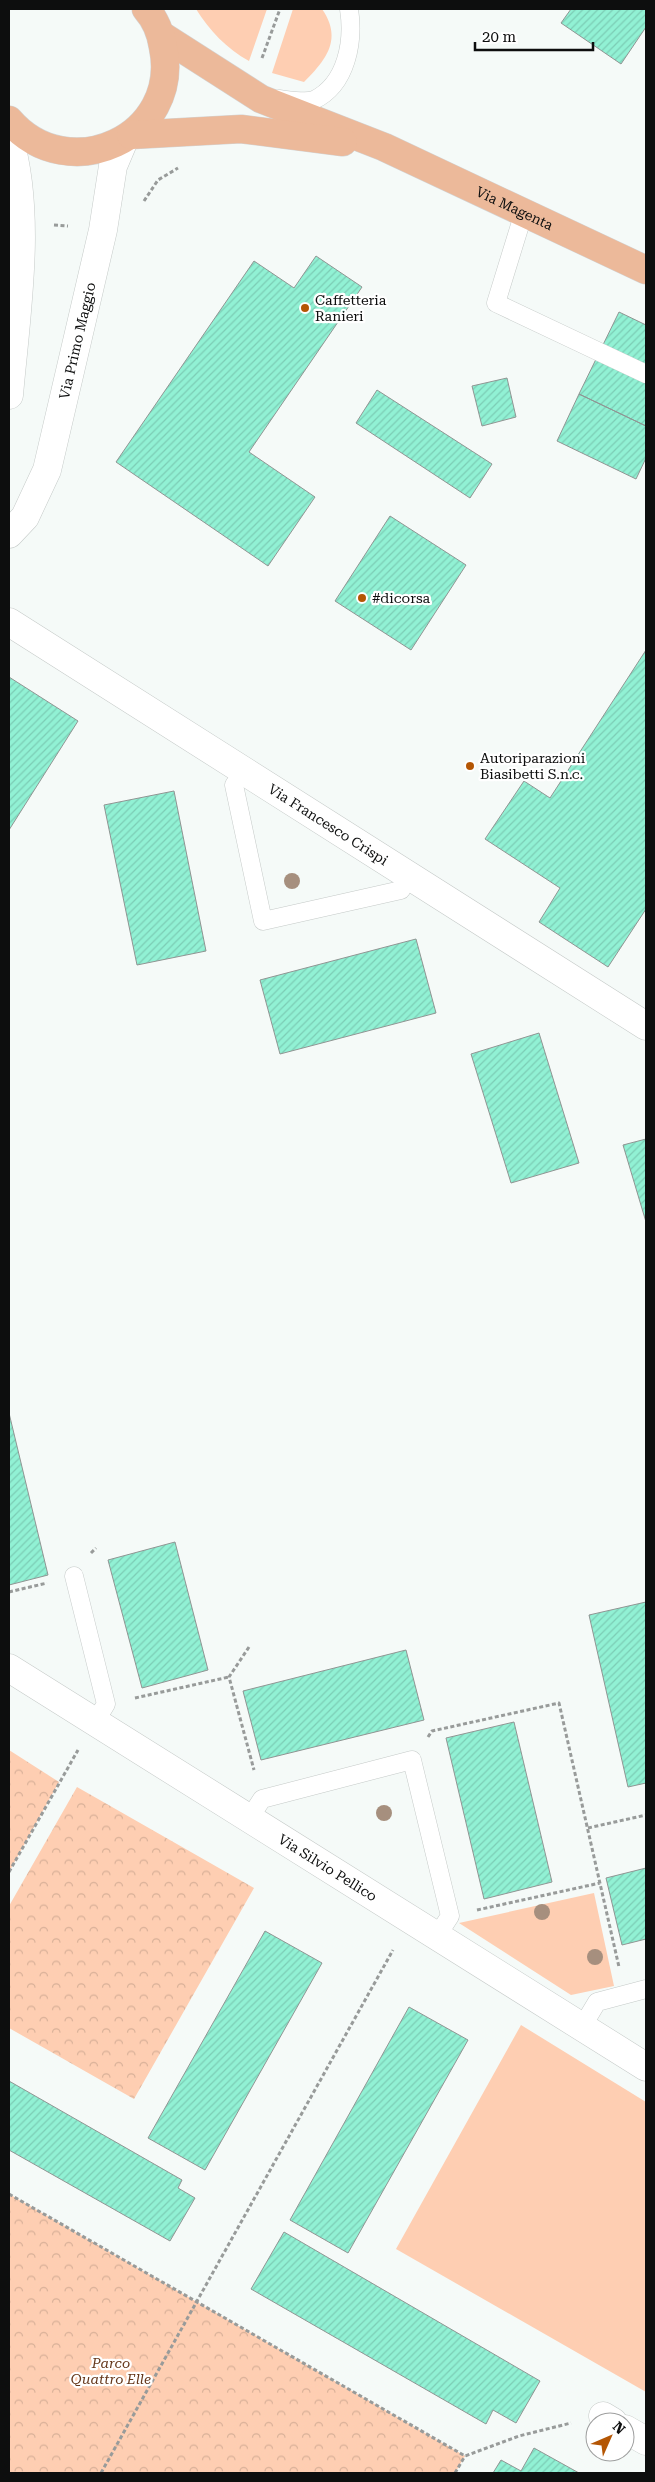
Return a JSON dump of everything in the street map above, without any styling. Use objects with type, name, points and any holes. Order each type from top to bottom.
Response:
[{"type":"main road","points":[[9,120],[19,132],[44,146],[70,153],[98,151],[127,137],[146,120],[165,79],[165,57],[161,35],[146,9]]},
{"type":"main road","name":"Via Magenta","points":[[161,35],[261,99],[384,147],[646,270]]},
{"type":"main road","name":"Via Magenta","points":[[127,137],[241,129],[384,147]]},
{"type":"street","name":"Via Primo Maggio","points":[[9,534],[24,517],[47,470],[103,230],[113,166],[127,137]]},
{"type":"street","points":[[9,138],[17,166],[22,221],[9,395]]},
{"type":"street","name":"Via Francesco Crispi","points":[[9,622],[646,1026]]},
{"type":"street","name":"Via Silvio Pellico","points":[[9,1668],[100,1713],[256,1809],[410,1920],[443,1926],[582,2027],[646,2067]]},
{"type":"street","points":[[635,2434],[646,2440]]},
{"type":"lane","points":[[261,99],[313,100],[332,85],[346,64],[352,35],[349,9]]},
{"type":"lane","points":[[524,212],[496,304],[646,374]]},
{"type":"lane","points":[[244,771],[234,785],[263,921],[401,890],[409,876]]},
{"type":"lane","points":[[74,1576],[100,1713]]},
{"type":"lane","points":[[256,1809],[412,1760],[443,1926]]},
{"type":"lane","points":[[582,2027],[597,2002],[646,1989]]},
{"type":"path","points":[[9,1592],[74,1576]]},
{"type":"path","points":[[9,1872],[100,1713],[229,1677],[249,1647]]},
{"type":"path","points":[[229,1677],[256,1809]]},
{"type":"path","points":[[412,1760],[432,1732],[559,1702],[624,1994]]},
{"type":"path","points":[[588,1828],[646,1815]]},
{"type":"path","points":[[443,1926],[600,1883]]},
{"type":"path","points":[[101,2473],[410,1920]]},
{"type":"path","points":[[9,2194],[465,2456]]},
{"type":"path","points":[[455,2473],[465,2456],[519,2436],[585,2426]]},
{"type":"green space","points":[[196,9],[267,9],[249,61],[233,51],[219,38]]},
{"type":"green space","points":[[293,9],[322,9],[331,30],[329,48],[325,57],[304,82],[272,73]]},
{"type":"green space","points":[[9,1750],[59,1782],[9,1872]]},
{"type":"green space","points":[[77,1787],[254,1888],[134,2099],[9,2028],[9,1906]]},
{"type":"green space","points":[[594,1893],[614,1986],[571,1995],[459,1923]]},
{"type":"green space","points":[[521,2025],[646,2102],[646,2392],[396,2249]]},
{"type":"green space","name":"Parco Quattro Elle","points":[[9,2194],[465,2456],[455,2473],[9,2473]]},
{"type":"building","points":[[571,9],[646,9],[646,27],[621,64],[561,23]]},
{"type":"building","points":[[316,256],[362,287],[249,452],[315,497],[268,566],[116,462],[254,261],[294,288]]},
{"type":"building","points":[[619,312],[646,325],[646,426],[579,394]]},
{"type":"building","points":[[507,378],[516,417],[482,426],[472,386]]},
{"type":"building","points":[[377,390],[492,464],[470,498],[356,423]]},
{"type":"building","points":[[579,394],[646,426],[646,458],[636,479],[557,441]]},
{"type":"building","points":[[390,516],[466,565],[411,650],[335,601]]},
{"type":"building","points":[[646,650],[646,909],[608,967],[539,922],[560,888],[485,839],[524,781],[550,798]]},
{"type":"building","points":[[9,677],[78,721],[9,830]]},
{"type":"building","points":[[174,791],[206,951],[137,965],[104,805]]},
{"type":"building","points":[[416,939],[436,1013],[280,1054],[260,980]]},
{"type":"building","points":[[539,1033],[579,1163],[511,1183],[471,1054]]},
{"type":"building","points":[[646,1139],[646,1222],[623,1145]]},
{"type":"building","points":[[9,1413],[48,1575],[9,1585]]},
{"type":"building","points":[[175,1542],[208,1670],[142,1688],[108,1560]]},
{"type":"building","points":[[646,1602],[646,1783],[628,1787],[589,1615]]},
{"type":"building","points":[[406,1650],[424,1720],[261,1760],[243,1691]]},
{"type":"building","points":[[514,1722],[552,1882],[484,1899],[446,1738]]},
{"type":"building","points":[[646,1868],[646,1939],[622,1945],[606,1878]]},
{"type":"building","points":[[265,1931],[322,1963],[205,2170],[148,2138]]},
{"type":"building","points":[[409,2007],[468,2040],[348,2253],[290,2220]]},
{"type":"building","points":[[9,2081],[182,2180],[178,2188],[195,2198],[170,2241],[9,2150]]},
{"type":"building","points":[[284,2232],[540,2381],[516,2423],[493,2410],[486,2424],[251,2289]]},
{"type":"building","points":[[534,2448],[579,2473],[493,2473],[501,2460],[521,2471]]},
{"type":"place","name":"Caffetteria Ranieri","points":[[305,308]]},
{"type":"place","name":"#dicorsa","points":[[362,598]]},
{"type":"place","name":"Autoriparazioni Biasibetti S.n.c.","points":[[470,766]]}]
